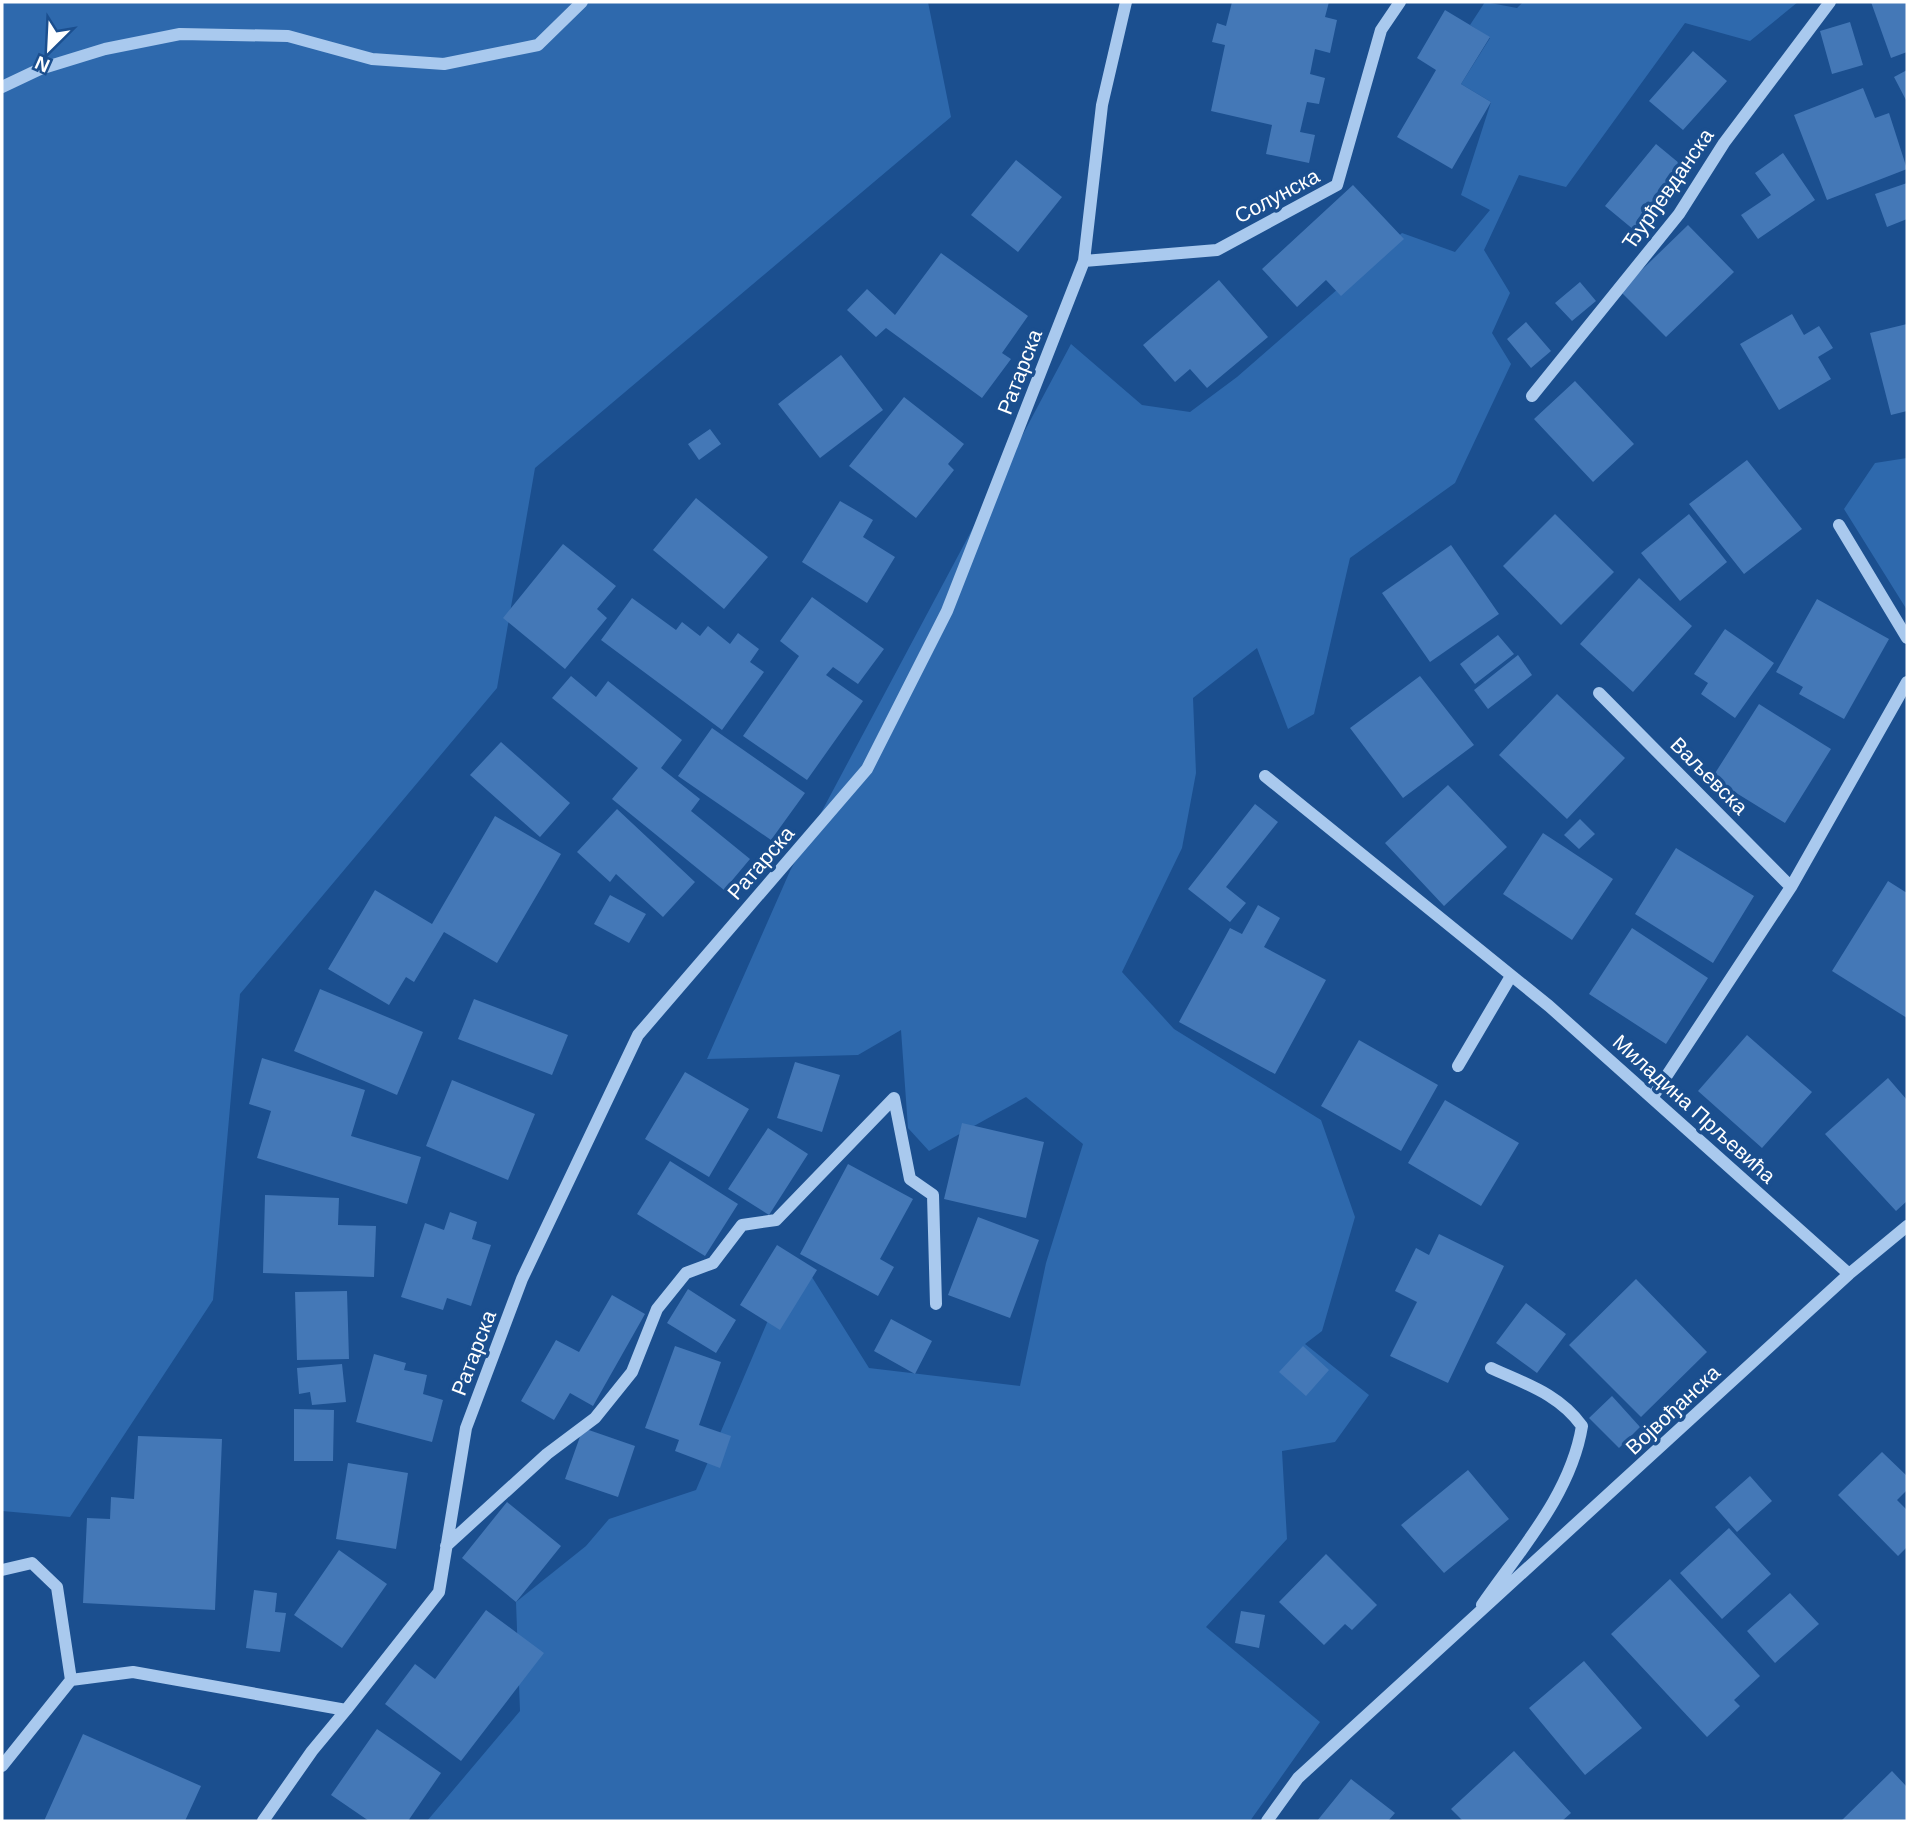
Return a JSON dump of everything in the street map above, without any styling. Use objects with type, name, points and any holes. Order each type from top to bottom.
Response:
[{"type":"street","points":[[2,87],[40,69],[105,49],[180,34],[288,36],[372,59],[444,64],[538,45],[582,2]]},
{"type":"street","name":"Ратарска","points":[[263,1821],[312,1751],[439,1592],[471,1416],[522,1279],[638,1035],[867,769],[947,611],[1084,261],[1102,105],[1126,2]]},
{"type":"street","name":"Солунска","points":[[1084,261],[1217,250],[1337,185],[1381,30],[1400,2]]},
{"type":"street","name":"Ђурђевданска","points":[[1532,396],[1679,214],[1724,143],[1830,2]]},
{"type":"street","points":[[1839,525],[1907,638]]},
{"type":"street","points":[[1652,1098],[1791,887],[1907,682]]},
{"type":"street","name":"Ваљевска","points":[[1599,693],[1791,887]]},
{"type":"street","name":"Миладина Прљевића","points":[[1265,776],[1511,976],[1850,1274]]},
{"type":"street","points":[[1458,1066],[1511,976]]},
{"type":"street","points":[[446,1546],[547,1454],[595,1418],[632,1372],[657,1308],[686,1273],[713,1263],[743,1225],[776,1220],[894,1098],[910,1179],[933,1195],[936,1304]]},
{"type":"street","name":"Војвођанска","points":[[1267,1821],[1298,1778],[1468,1626],[1850,1274],[1907,1226]]},
{"type":"street","name":"Војвођанска","points":[[1468,1626],[1559,1493],[1578,1452],[1582,1426],[1572,1411],[1553,1396],[1491,1368]]},
{"type":"street","points":[[2,1570],[32,1563],[57,1587],[71,1680]]},
{"type":"street","points":[[2,1766],[71,1680],[133,1672],[346,1710]]},
{"type":"shaded area","points":[[2,2],[928,2],[951,117],[535,468],[497,688],[240,994],[213,1300],[70,1517],[2,1511]]},
{"type":"shaded area","points":[[1485,2],[1517,8],[1523,2],[1798,2],[1750,41],[1685,23],[1566,187],[1519,175],[1484,250],[1510,293],[1492,333],[1511,364],[1455,483],[1350,558],[1314,714],[1288,729],[1257,648],[1193,698],[1196,773],[1182,848],[1122,972],[1174,1029],[1321,1120],[1355,1217],[1322,1331],[1305,1344],[1369,1395],[1335,1442],[1282,1451],[1287,1539],[1206,1627],[1320,1722],[1250,1821],[427,1821],[520,1711],[516,1602],[586,1546],[609,1519],[696,1490],[769,1318],[810,1274],[869,1368],[1020,1386],[1046,1263],[1083,1144],[1026,1097],[929,1151],[908,1128],[901,1030],[858,1055],[707,1059],[790,871],[1071,344],[1142,405],[1190,412],[1237,377],[1402,233],[1455,252],[1490,210],[1461,195],[1491,102],[1461,84],[1490,38],[1470,25]]},
{"type":"shaded area","points":[[1907,458],[1907,610],[1844,509],[1875,463]]},
{"type":"building","points":[[1232,2],[1329,2],[1325,17],[1337,20],[1330,53],[1315,49],[1310,74],[1325,78],[1319,104],[1307,102],[1300,132],[1315,135],[1309,163],[1266,154],[1272,125],[1211,111],[1225,45],[1212,42],[1217,23],[1226,26]]},
{"type":"building","points":[[1871,2],[1907,2],[1907,52],[1891,58]]},
{"type":"building","points":[[1445,10],[1490,37],[1461,84],[1491,102],[1452,169],[1397,137],[1436,70],[1417,58]]},
{"type":"building","points":[[1850,22],[1863,65],[1832,74],[1820,31]]},
{"type":"building","points":[[1693,51],[1727,81],[1683,130],[1649,101]]},
{"type":"building","points":[[1907,70],[1907,102],[1894,77]]},
{"type":"building","points":[[1863,88],[1875,118],[1889,113],[1907,169],[1827,200],[1794,115]]},
{"type":"building","points":[[1656,144],[1685,168],[1634,230],[1605,206]]},
{"type":"building","points":[[1783,153],[1815,200],[1758,239],[1741,215],[1771,195],[1755,173]]},
{"type":"building","points":[[1016,160],[1062,197],[1018,252],[971,215]]},
{"type":"building","points":[[1907,183],[1907,219],[1887,227],[1875,194]]},
{"type":"building","points":[[1353,185],[1404,239],[1341,296],[1326,280],[1297,307],[1262,269]]},
{"type":"building","points":[[1688,225],[1734,272],[1666,337],[1620,291]]},
{"type":"building","points":[[941,253],[1028,316],[1002,353],[1011,359],[982,398],[886,328],[876,337],[847,310],[867,289],[895,315]]},
{"type":"building","points":[[1219,280],[1268,337],[1207,388],[1190,369],[1175,382],[1143,345]]},
{"type":"building","points":[[1580,282],[1596,301],[1572,321],[1555,303]]},
{"type":"building","points":[[1792,314],[1804,335],[1819,326],[1833,348],[1818,357],[1831,379],[1779,410],[1740,344]]},
{"type":"building","points":[[1526,322],[1551,351],[1531,368],[1507,339]]},
{"type":"building","points":[[1907,324],[1907,411],[1891,415],[1870,333]]},
{"type":"building","points":[[841,355],[883,410],[820,458],[778,404]]},
{"type":"building","points":[[1575,381],[1634,444],[1593,482],[1534,419]]},
{"type":"building","points":[[904,397],[964,444],[948,464],[954,470],[916,518],[849,466]]},
{"type":"building","points":[[710,429],[721,444],[699,460],[688,444]]},
{"type":"building","points":[[1747,460],[1802,529],[1744,574],[1689,504]]},
{"type":"building","points":[[696,498],[768,557],[724,609],[653,550]]},
{"type":"building","points":[[840,501],[873,520],[863,537],[895,557],[867,603],[802,562]]},
{"type":"building","points":[[1555,514],[1614,572],[1561,625],[1503,566]]},
{"type":"building","points":[[1689,514],[1727,562],[1680,601],[1641,553]]},
{"type":"building","points":[[563,544],[616,586],[597,609],[607,618],[565,669],[503,618]]},
{"type":"building","points":[[1451,545],[1499,614],[1430,662],[1382,593]]},
{"type":"building","points":[[1639,578],[1692,626],[1633,692],[1580,644]]},
{"type":"building","points":[[812,597],[884,649],[858,684],[833,667],[826,675],[863,701],[807,780],[743,736],[799,656],[780,641]]},
{"type":"building","points":[[632,598],[676,630],[682,622],[700,636],[708,626],[730,644],[738,633],[759,649],[750,662],[764,672],[722,730],[601,640]]},
{"type":"building","points":[[1817,599],[1889,639],[1844,719],[1799,694],[1803,687],[1776,672]]},
{"type":"building","points":[[1725,629],[1774,663],[1735,718],[1701,694],[1708,683],[1694,674]]},
{"type":"building","points":[[1498,635],[1514,654],[1475,684],[1460,664]]},
{"type":"building","points":[[1518,655],[1532,675],[1488,709],[1474,690]]},
{"type":"building","points":[[571,676],[596,697],[608,681],[682,740],[661,768],[700,799],[691,811],[750,859],[724,890],[612,799],[638,768],[552,698]]},
{"type":"building","points":[[1420,676],[1474,745],[1403,798],[1350,728]]},
{"type":"building","points":[[1557,694],[1625,758],[1567,819],[1499,755]]},
{"type":"building","points":[[1759,704],[1831,749],[1785,823],[1712,778]]},
{"type":"building","points":[[712,728],[805,793],[771,840],[678,776]]},
{"type":"building","points":[[501,742],[570,803],[540,837],[470,775]]},
{"type":"building","points":[[1448,785],[1507,847],[1444,906],[1385,843]]},
{"type":"building","points":[[1255,804],[1278,822],[1226,887],[1246,903],[1230,922],[1188,889]]},
{"type":"building","points":[[617,809],[695,882],[663,917],[616,874],[610,882],[577,852]]},
{"type":"building","points":[[495,816],[561,854],[497,963],[444,932],[414,982],[406,977],[389,1005],[328,969],[375,890],[432,924]]},
{"type":"building","points":[[1580,819],[1595,834],[1579,849],[1564,835]]},
{"type":"building","points":[[1543,833],[1613,879],[1572,940],[1503,894]]},
{"type":"building","points":[[1676,848],[1754,896],[1713,963],[1635,914]]},
{"type":"building","points":[[1888,881],[1907,893],[1907,1018],[1832,971]]},
{"type":"building","points":[[610,895],[646,914],[629,943],[594,924]]},
{"type":"building","points":[[1258,905],[1280,918],[1264,947],[1326,980],[1275,1074],[1179,1022],[1230,928],[1242,934]]},
{"type":"building","points":[[1632,928],[1708,978],[1666,1044],[1589,994]]},
{"type":"building","points":[[320,989],[423,1032],[397,1095],[294,1051]]},
{"type":"building","points":[[474,999],[568,1035],[552,1075],[458,1039]]},
{"type":"building","points":[[1747,1035],[1812,1092],[1762,1148],[1698,1091]]},
{"type":"building","points":[[1359,1040],[1438,1085],[1401,1151],[1321,1106]]},
{"type":"building","points":[[262,1058],[365,1090],[351,1136],[421,1157],[407,1204],[257,1158],[271,1111],[249,1104]]},
{"type":"building","points":[[795,1062],[840,1075],[822,1132],[777,1118]]},
{"type":"building","points":[[685,1072],[749,1109],[709,1177],[645,1139]]},
{"type":"building","points":[[1888,1078],[1907,1100],[1907,1201],[1896,1211],[1825,1134]]},
{"type":"building","points":[[452,1080],[535,1114],[508,1180],[426,1146]]},
{"type":"building","points":[[1445,1100],[1519,1143],[1481,1206],[1408,1163]]},
{"type":"building","points":[[962,1123],[1044,1142],[1026,1218],[944,1199]]},
{"type":"building","points":[[768,1128],[808,1154],[769,1215],[728,1189]]},
{"type":"building","points":[[670,1161],[738,1204],[705,1256],[637,1214]]},
{"type":"building","points":[[848,1164],[913,1199],[880,1259],[894,1267],[878,1296],[800,1254]]},
{"type":"building","points":[[265,1195],[339,1198],[338,1225],[376,1226],[374,1277],[263,1273]]},
{"type":"building","points":[[450,1212],[477,1222],[472,1239],[491,1245],[471,1306],[447,1298],[443,1310],[401,1297],[425,1223],[444,1230]]},
{"type":"building","points":[[978,1217],[1039,1240],[1010,1318],[948,1295]]},
{"type":"building","points":[[1439,1234],[1504,1266],[1448,1383],[1390,1356],[1417,1302],[1395,1291],[1416,1248],[1429,1255]]},
{"type":"building","points":[[777,1245],[817,1270],[780,1330],[740,1305]]},
{"type":"building","points":[[1636,1279],[1707,1352],[1641,1417],[1569,1345]]},
{"type":"building","points":[[688,1289],[736,1320],[716,1353],[667,1323]]},
{"type":"building","points":[[347,1291],[349,1359],[297,1360],[295,1292]]},
{"type":"building","points":[[612,1295],[645,1314],[593,1406],[570,1393],[554,1420],[521,1401],[556,1340],[579,1352]]},
{"type":"building","points":[[1526,1303],[1566,1334],[1537,1373],[1496,1343]]},
{"type":"building","points":[[891,1319],[932,1341],[915,1374],[874,1351]]},
{"type":"building","points":[[675,1346],[721,1362],[699,1425],[731,1436],[720,1468],[675,1451],[679,1440],[645,1428]]},
{"type":"building","points":[[1303,1346],[1329,1370],[1306,1396],[1279,1372]]},
{"type":"building","points":[[374,1354],[406,1363],[404,1370],[427,1375],[423,1394],[443,1400],[432,1442],[356,1422]]},
{"type":"building","points":[[342,1364],[346,1402],[312,1405],[310,1392],[299,1394],[297,1368]]},
{"type":"building","points":[[1612,1396],[1640,1427],[1619,1448],[1589,1418]]},
{"type":"building","points":[[294,1409],[334,1410],[333,1461],[294,1461]]},
{"type":"building","points":[[583,1428],[635,1446],[618,1497],[565,1479]]},
{"type":"building","points":[[138,1436],[222,1439],[215,1610],[83,1603],[87,1518],[110,1519],[111,1497],[134,1499]]},
{"type":"building","points":[[1882,1452],[1907,1476],[1907,1490],[1897,1500],[1907,1510],[1907,1547],[1898,1556],[1838,1495]]},
{"type":"building","points":[[348,1463],[408,1473],[396,1549],[336,1539]]},
{"type":"building","points":[[1468,1470],[1509,1519],[1444,1573],[1401,1525]]},
{"type":"building","points":[[1750,1476],[1772,1501],[1737,1532],[1715,1507]]},
{"type":"building","points":[[507,1502],[561,1546],[516,1602],[462,1558]]},
{"type":"building","points":[[1729,1528],[1771,1574],[1722,1619],[1680,1573]]},
{"type":"building","points":[[339,1550],[387,1584],[342,1648],[294,1615]]},
{"type":"building","points":[[1326,1554],[1377,1605],[1352,1630],[1345,1624],[1324,1645],[1279,1602]]},
{"type":"building","points":[[1670,1579],[1760,1676],[1734,1700],[1740,1706],[1707,1737],[1611,1634]]},
{"type":"building","points":[[254,1590],[277,1593],[275,1612],[286,1613],[280,1652],[246,1648]]},
{"type":"building","points":[[1790,1593],[1819,1624],[1775,1663],[1747,1631]]},
{"type":"building","points":[[486,1610],[544,1653],[461,1761],[385,1704],[415,1664],[435,1679]]},
{"type":"building","points":[[1241,1611],[1265,1615],[1259,1648],[1235,1643]]},
{"type":"building","points":[[1584,1661],[1642,1728],[1585,1775],[1529,1708]]},
{"type":"building","points":[[377,1729],[441,1773],[408,1821],[369,1821],[331,1795]]},
{"type":"building","points":[[83,1734],[201,1786],[185,1821],[44,1821]]},
{"type":"building","points":[[1514,1751],[1571,1813],[1562,1821],[1463,1821],[1451,1809]]},
{"type":"building","points":[[1892,1771],[1907,1787],[1907,1821],[1841,1821]]},
{"type":"building","points":[[1351,1779],[1395,1813],[1388,1821],[1317,1821]]}]
